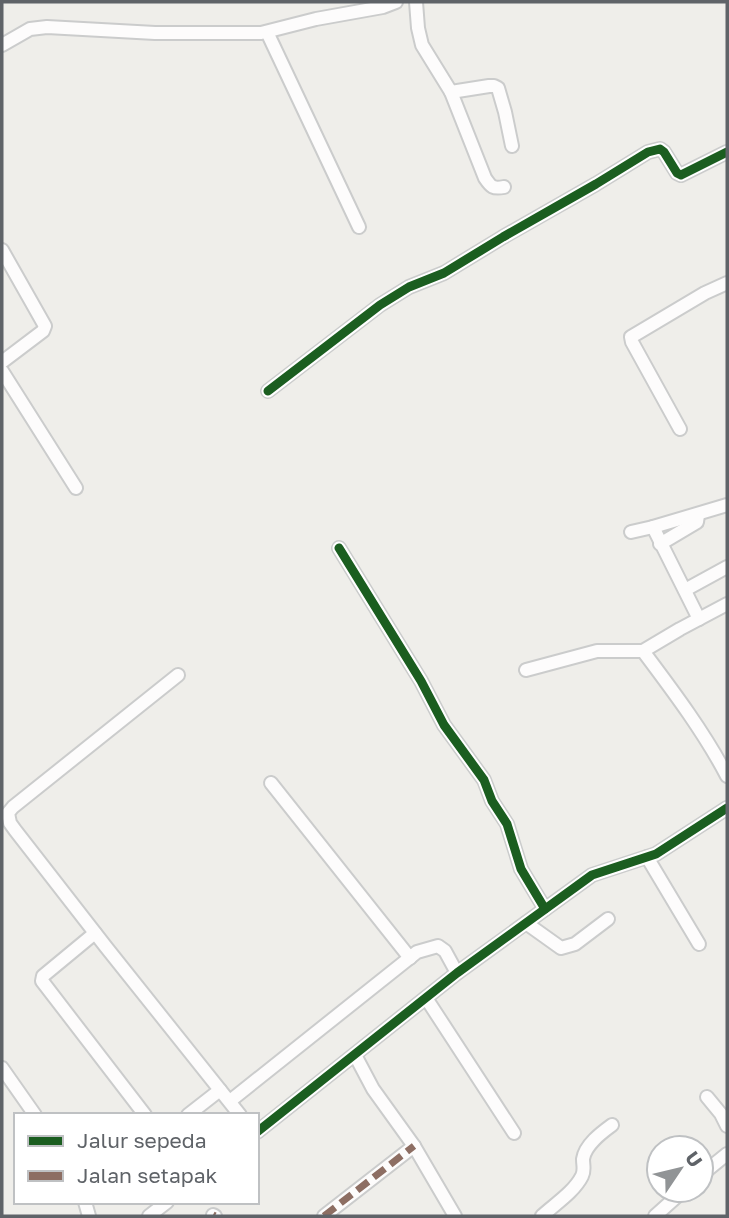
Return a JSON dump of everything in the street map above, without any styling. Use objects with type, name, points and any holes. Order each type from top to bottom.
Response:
[{"type":"street","points":[[2,44],[30,29],[47,27],[155,33],[261,33],[396,2]]},
{"type":"street","points":[[416,2],[422,45],[451,92],[485,178],[495,189],[504,187]]},
{"type":"street","points":[[267,32],[359,226]]},
{"type":"street","points":[[451,92],[489,86],[498,88],[512,146]]},
{"type":"street","points":[[268,391],[380,305],[409,287],[444,273],[648,152],[660,149],[681,175],[727,152]]},
{"type":"street","points":[[2,250],[45,326],[43,331],[2,362]]},
{"type":"street","points":[[680,429],[631,337],[727,283]]},
{"type":"street","points":[[2,371],[76,488]]},
{"type":"street","points":[[631,532],[727,505]]},
{"type":"street","points":[[660,544],[697,522],[698,515]]},
{"type":"street","points":[[653,527],[699,619]]},
{"type":"street","points":[[339,548],[421,681],[444,725],[484,780],[492,801],[506,824],[522,869],[545,909]]},
{"type":"street","points":[[685,590],[727,567]]},
{"type":"street","points":[[526,670],[597,651],[643,651],[727,604]]},
{"type":"street","points":[[643,651],[674,692],[727,776]]},
{"type":"street","points":[[178,675],[8,813],[15,830],[239,1113]]},
{"type":"street","points":[[271,783],[410,958]]},
{"type":"street","points":[[259,1130],[457,974],[592,875],[656,854],[727,808]]},
{"type":"street","points":[[648,857],[699,944]]},
{"type":"street","points":[[526,923],[561,948],[575,944],[608,919]]},
{"type":"street","points":[[95,933],[43,976],[42,981],[143,1113]]},
{"type":"street","points":[[230,1101],[416,952],[438,946],[452,961],[457,974]]},
{"type":"street","points":[[426,998],[514,1133]]},
{"type":"street","points":[[355,1055],[373,1090],[414,1146],[455,1216]]},
{"type":"street","points":[[2,1068],[34,1113]]},
{"type":"street","points":[[191,1113],[220,1090]]},
{"type":"street","points":[[707,1097],[727,1126]]},
{"type":"street","points":[[541,1216],[581,1177],[584,1172],[583,1158],[589,1146],[600,1133],[612,1125]]},
{"type":"street","points":[[324,1216],[414,1146]]},
{"type":"street","points":[[149,1216],[164,1204]]},
{"type":"street","points":[[655,1216],[668,1204]]},
{"type":"marked path","points":[[324,1216],[414,1146]]},
{"type":"cycle path","points":[[268,391],[380,305],[409,287],[444,273],[648,152],[660,149],[681,175],[727,152]]},
{"type":"cycle path","points":[[339,548],[421,681],[444,725],[484,780],[492,801],[507,824],[521,869],[545,909]]},
{"type":"cycle path","points":[[259,1130],[457,973],[592,875],[656,854],[727,808]]}]
